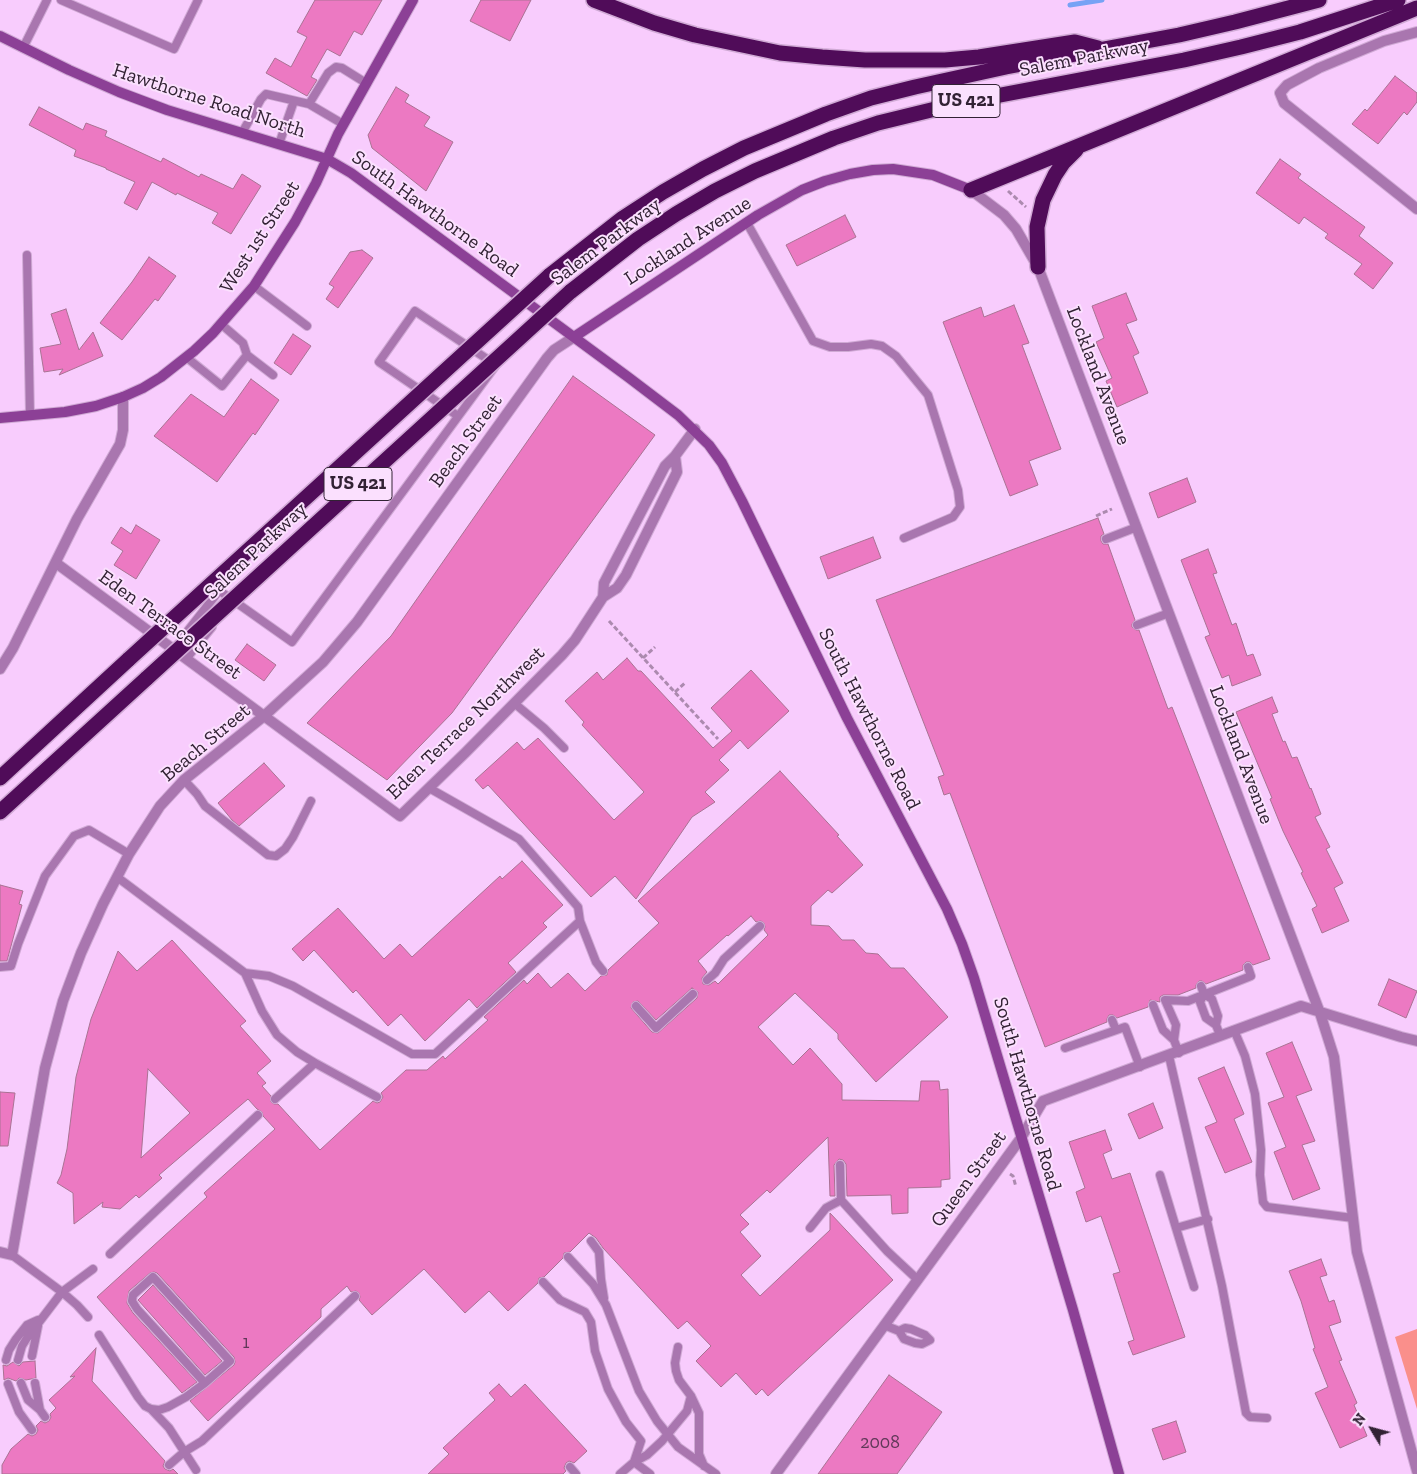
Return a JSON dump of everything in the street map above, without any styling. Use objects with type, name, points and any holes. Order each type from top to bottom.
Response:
[{"type":"highway","points":[[594,0],[654,23],[695,35],[780,53],[865,60],[945,60],[1002,54],[1075,42],[1104,49]]},
{"type":"highway","name":"Salem Parkway","points":[[0,778],[550,276],[623,218],[663,192],[703,169],[785,130],[871,98],[1006,67],[1235,22],[1318,0]]},
{"type":"highway","name":"Salem Parkway","points":[[0,812],[570,292],[638,239],[684,209],[755,171],[834,138],[878,123],[955,104],[1184,60],[1241,47],[1300,32],[1398,0]]},
{"type":"highway","points":[[970,190],[1417,8]]},
{"type":"highway","points":[[1038,267],[1037,228],[1043,200],[1063,163],[1085,144]]},
{"type":"main road","name":"West 1st Street","points":[[0,418],[65,412],[123,398],[144,388],[186,357],[221,324],[254,286],[294,222],[343,124],[413,0]]},
{"type":"main road","name":"Hawthorne Road North","points":[[0,36],[118,92],[166,110],[327,159]]},
{"type":"main road","name":"South Hawthorne Road","points":[[327,159],[351,173],[678,415],[695,429],[709,445],[732,481],[847,718],[947,909],[962,944],[974,978],[1073,1310],[1119,1474]]},
{"type":"main road","name":"Lockland Avenue","points":[[574,337],[746,223],[802,190],[825,181],[850,174],[893,169],[933,175],[970,190]]},
{"type":"street","points":[[1417,32],[1384,41],[1319,68],[1287,85],[1280,93],[1284,103],[1417,209]]},
{"type":"street","name":"Lockland Avenue","points":[[970,190],[1004,215],[1016,229],[1038,267],[1320,1012],[1334,1057],[1357,1252],[1417,1471]]},
{"type":"street","name":"Beach Street","points":[[12,1255],[45,1068],[63,1001],[81,953],[129,854],[160,806],[184,780],[264,716],[323,662],[357,622],[547,358],[554,350],[574,337]]},
{"type":"street","points":[[0,669],[13,648],[77,519],[120,444],[123,430],[123,398]]},
{"type":"street","name":"Eden Terrace Northwest","points":[[603,597],[604,583],[665,466],[695,429]]},
{"type":"street","name":"Eden Terrace Northwest","points":[[264,716],[400,816],[514,704],[575,640],[603,597],[617,588],[626,575],[677,472],[675,456]]},
{"type":"street","name":"Eden Terrace Street","points":[[56,563],[264,716]]},
{"type":"street","name":"Queen Street","points":[[776,1474],[1021,1138],[1043,1102],[1301,1006],[1401,1037],[1417,1040]]},
{"type":"street","points":[[0,1252],[12,1255]]},
{"type":"lane","points":[[23,48],[46,0]]},
{"type":"lane","points":[[61,0],[174,48],[198,0]]},
{"type":"lane","points":[[309,104],[328,73],[336,67],[342,68],[366,83]]},
{"type":"lane","points":[[242,133],[261,99],[266,94],[309,104],[343,124]]},
{"type":"lane","points":[[279,144],[294,101]]},
{"type":"lane","points":[[746,223],[813,341],[830,347],[872,344],[882,346],[896,356],[928,395],[958,490],[960,507],[953,517],[904,538]]},
{"type":"lane","points":[[28,254],[30,416]]},
{"type":"lane","points":[[254,286],[307,326]]},
{"type":"lane","points":[[204,580],[292,642],[496,366],[415,312],[380,362],[458,416]]},
{"type":"lane","points":[[221,324],[243,343],[247,355],[273,375]]},
{"type":"lane","points":[[186,357],[222,386],[247,355]]},
{"type":"lane","points":[[1106,539],[1137,527]]},
{"type":"lane","points":[[173,649],[219,591]]},
{"type":"lane","points":[[186,659],[233,601]]},
{"type":"lane","points":[[1137,625],[1169,613]]},
{"type":"lane","points":[[514,704],[544,728],[564,748]]},
{"type":"lane","points":[[184,780],[205,806],[268,855],[276,856],[285,850],[310,801]]},
{"type":"lane","points":[[429,788],[519,839],[578,907],[580,921],[596,962],[604,971]]},
{"type":"lane","points":[[0,967],[11,966],[45,876],[74,836],[88,830],[129,854]]},
{"type":"lane","points":[[117,876],[245,973],[262,1011],[277,1035],[297,1052],[377,1097]]},
{"type":"lane","points":[[245,973],[270,976],[293,986],[412,1054],[435,1054],[580,921]]},
{"type":"lane","points":[[707,980],[715,973],[724,959],[760,926]]},
{"type":"lane","points":[[1248,968],[1251,976],[1188,1001],[1165,1000],[1176,1025],[1174,1054],[1246,1413],[1250,1417],[1267,1418]]},
{"type":"lane","points":[[1201,986],[1204,994],[1212,999],[1216,1009],[1218,1016],[1216,1025]]},
{"type":"lane","points":[[636,1006],[656,1028],[693,994]]},
{"type":"lane","points":[[1204,994],[1200,1002],[1206,1018],[1216,1025],[1220,1035]]},
{"type":"lane","points":[[1153,1005],[1163,1030],[1174,1040]]},
{"type":"lane","points":[[1112,1020],[1116,1030]]},
{"type":"lane","points":[[1065,1048],[1124,1027],[1140,1067]]},
{"type":"lane","points":[[1234,1030],[1245,1056],[1255,1094],[1261,1150],[1260,1175],[1263,1202],[1267,1207],[1353,1218]]},
{"type":"lane","points":[[275,1099],[315,1063]]},
{"type":"lane","points":[[110,1254],[258,1115]]},
{"type":"lane","points":[[840,1165],[841,1200],[887,1251],[918,1280]]},
{"type":"lane","points":[[1160,1175],[1194,1287]]},
{"type":"lane","points":[[810,1228],[826,1208],[841,1200]]},
{"type":"lane","points":[[1176,1228],[1208,1219]]},
{"type":"lane","points":[[591,1241],[599,1252],[600,1279],[606,1305],[639,1391],[657,1421],[678,1447],[716,1474]]},
{"type":"lane","points":[[12,1255],[62,1292],[88,1317]]},
{"type":"lane","points":[[568,1257],[593,1284],[606,1305]]},
{"type":"lane","points":[[18,1360],[22,1346],[40,1319],[62,1292],[94,1269]]},
{"type":"lane","points":[[99,1335],[138,1397],[145,1406],[151,1409],[159,1410],[168,1407],[205,1383],[230,1361],[153,1277],[133,1295],[132,1301],[137,1309],[205,1383]]},
{"type":"lane","points":[[542,1282],[560,1300],[585,1312],[591,1322],[595,1351],[608,1389],[626,1422],[641,1440],[634,1462]]},
{"type":"lane","points":[[169,1465],[184,1452],[202,1441],[355,1296]]},
{"type":"lane","points":[[32,1356],[40,1319]]},
{"type":"lane","points":[[6,1360],[16,1338],[27,1325],[40,1319]]},
{"type":"lane","points":[[884,1325],[899,1331]]},
{"type":"lane","points":[[678,1347],[675,1363],[676,1372],[699,1413],[699,1454],[704,1466]]},
{"type":"lane","points":[[21,1383],[28,1400],[40,1410],[45,1418]]},
{"type":"lane","points":[[35,1383],[40,1410]]},
{"type":"lane","points":[[8,1384],[19,1412],[32,1430]]},
{"type":"lane","points":[[620,1474],[662,1442],[687,1411],[691,1396]]},
{"type":"lane","points":[[151,1409],[169,1428],[196,1470]]},
{"type":"lane","points":[[634,1462],[650,1474]]},
{"type":"lane","points":[[570,1467],[576,1474]]},
{"type":"path","points":[[1004,187],[1030,211]]},
{"type":"path","points":[[1096,516],[1112,509]]},
{"type":"path","points":[[609,621],[718,739]]},
{"type":"path","points":[[643,658],[655,647]]},
{"type":"path","points":[[675,692],[686,682]]},
{"type":"path","points":[[1009,1173],[1013,1176],[1016,1187]]},
{"type":"shaded area","points":[[1417,1329],[1417,1409],[1395,1337]]},
{"type":"building","points":[[315,0],[382,0],[362,35],[354,31],[340,56],[327,49],[311,77],[317,80],[307,96],[266,73],[275,58],[291,67],[307,37],[297,32]]},
{"type":"building","points":[[481,0],[531,0],[510,41],[470,21]]},
{"type":"building","points":[[1395,76],[1417,93],[1417,102],[1407,115],[1404,112],[1378,144],[1352,124],[1365,109],[1367,111]]},
{"type":"building","points":[[396,87],[409,95],[405,102],[430,117],[424,126],[453,142],[426,191],[372,148],[368,135]]},
{"type":"building","points":[[39,107],[83,130],[86,123],[107,131],[105,136],[161,162],[163,158],[199,177],[201,174],[233,189],[242,174],[261,186],[231,234],[212,223],[218,213],[177,193],[176,195],[152,182],[137,210],[124,203],[135,182],[106,168],[74,156],[76,150],[29,125]]},
{"type":"building","points":[[1280,159],[1301,174],[1298,178],[1365,227],[1359,236],[1393,263],[1373,289],[1354,274],[1362,264],[1325,238],[1328,234],[1304,217],[1299,224],[1256,193]]},
{"type":"building","points":[[845,215],[856,237],[797,266],[786,245]]},
{"type":"building","points":[[362,250],[373,258],[338,308],[326,299],[334,287],[329,284],[350,252]]},
{"type":"building","points":[[149,257],[176,276],[158,301],[155,299],[122,340],[100,323]]},
{"type":"building","points":[[1126,293],[1137,320],[1126,324],[1139,353],[1133,356],[1148,393],[1117,407],[1106,381],[1112,378],[1096,342],[1104,338],[1092,306]]},
{"type":"building","points":[[1014,305],[1029,343],[1022,345],[1061,449],[1029,461],[1038,485],[1010,496],[943,322],[981,307],[984,317]]},
{"type":"building","points":[[66,309],[79,350],[93,332],[103,356],[59,375],[63,369],[44,372],[40,348],[61,344],[51,314]]},
{"type":"building","points":[[293,334],[311,346],[291,375],[274,363]]},
{"type":"building","points":[[573,376],[655,435],[452,713],[387,780],[307,723],[391,636]]},
{"type":"building","points":[[251,379],[279,400],[255,435],[253,433],[217,482],[154,436],[191,394],[224,417]]},
{"type":"building","points":[[1187,478],[1196,502],[1158,518],[1149,493]]},
{"type":"building","points":[[1098,518],[1104,534],[1101,536],[1101,541],[1103,544],[1108,544],[1135,620],[1132,627],[1139,630],[1168,709],[1172,707],[1270,959],[1253,965],[1250,962],[1246,962],[1243,965],[1243,970],[1206,984],[1199,981],[1196,988],[1178,995],[1163,995],[1160,997],[1160,1002],[1150,1000],[1148,1007],[1117,1018],[1109,1015],[1107,1022],[1045,1047],[950,793],[944,795],[938,777],[944,775],[876,600]]},
{"type":"building","points":[[136,525],[160,540],[136,579],[114,565],[123,551],[111,543],[121,527],[131,534]]},
{"type":"building","points":[[873,537],[881,558],[828,579],[820,557]]},
{"type":"building","points":[[1208,549],[1217,573],[1213,574],[1232,625],[1236,623],[1247,656],[1253,654],[1261,675],[1232,686],[1229,675],[1222,678],[1205,637],[1210,635],[1181,560]]},
{"type":"building","points":[[247,644],[276,665],[264,681],[235,660]]},
{"type":"building","points":[[627,658],[713,748],[732,731],[711,708],[751,670],[789,711],[748,749],[740,740],[719,760],[729,770],[705,792],[715,802],[692,817],[636,899],[615,876],[591,897],[488,785],[483,789],[475,780],[517,742],[524,750],[538,738],[614,820],[644,792],[582,725],[584,722],[565,701],[597,672],[603,680]]},
{"type":"building","points":[[1272,697],[1278,712],[1272,714],[1283,742],[1285,741],[1292,758],[1297,757],[1311,788],[1321,814],[1315,817],[1330,847],[1326,849],[1343,883],[1334,888],[1349,921],[1322,933],[1312,909],[1317,906],[1283,831],[1270,799],[1272,798],[1236,712]]},
{"type":"building","points":[[264,763],[285,786],[239,826],[218,803]]},
{"type":"building","points":[[780,771],[839,835],[837,836],[863,865],[832,893],[828,890],[811,906],[811,925],[829,926],[842,940],[854,940],[866,953],[878,954],[891,968],[904,968],[948,1017],[876,1082],[838,1039],[838,1034],[795,993],[758,1027],[793,1065],[810,1048],[842,1084],[842,1100],[919,1101],[921,1081],[939,1081],[940,1090],[948,1089],[950,1179],[941,1180],[941,1187],[908,1188],[908,1213],[892,1214],[891,1195],[847,1196],[846,1164],[843,1160],[839,1159],[834,1165],[835,1196],[830,1196],[828,1137],[770,1193],[767,1190],[740,1215],[749,1224],[740,1232],[761,1256],[741,1275],[760,1296],[830,1230],[830,1213],[893,1280],[768,1396],[762,1389],[756,1395],[736,1373],[721,1387],[696,1361],[711,1346],[687,1321],[678,1329],[596,1238],[589,1233],[570,1252],[564,1253],[563,1258],[544,1277],[539,1278],[538,1283],[508,1311],[489,1291],[465,1313],[424,1269],[372,1315],[359,1300],[359,1293],[356,1291],[351,1292],[347,1286],[321,1309],[321,1317],[208,1421],[190,1401],[234,1365],[234,1357],[157,1273],[150,1273],[129,1291],[127,1303],[133,1313],[197,1382],[182,1393],[97,1297],[207,1197],[204,1193],[275,1129],[263,1116],[262,1112],[248,1099],[159,1175],[162,1178],[139,1198],[136,1195],[120,1209],[102,1207],[103,1202],[74,1224],[73,1193],[57,1183],[61,1175],[67,1149],[76,1077],[91,1019],[118,951],[137,971],[172,940],[246,1021],[240,1026],[271,1061],[257,1073],[266,1083],[262,1086],[271,1096],[271,1102],[278,1104],[320,1150],[373,1101],[380,1102],[383,1097],[381,1093],[406,1070],[427,1070],[443,1056],[445,1059],[488,1020],[484,1017],[524,980],[527,984],[538,973],[551,988],[568,973],[585,991],[601,976],[607,975],[608,970],[659,923],[638,901]],"holes":[[[751,916],[756,922],[761,921],[764,923],[764,930],[768,935],[718,984],[715,981],[709,985],[703,984],[702,978],[707,972],[698,961]],[[692,988],[698,992],[697,998],[658,1033],[652,1032],[631,1008],[633,1002],[638,1001],[656,1020]],[[148,1069],[190,1113],[141,1158]]]},
{"type":"building","points":[[522,861],[563,905],[543,923],[547,927],[508,963],[516,972],[477,1008],[469,999],[425,1041],[401,1014],[388,1026],[356,990],[353,993],[314,950],[303,961],[292,949],[338,908],[384,959],[400,944],[412,957],[500,876],[502,879]]},
{"type":"building","points":[[0,885],[23,891],[19,904],[22,905],[7,961],[0,961]]},
{"type":"building","points":[[1389,979],[1417,991],[1406,1018],[1378,1005]]},
{"type":"building","points":[[1292,1042],[1312,1090],[1296,1096],[1315,1141],[1302,1145],[1320,1189],[1293,1200],[1274,1152],[1286,1147],[1268,1103],[1284,1097],[1266,1053]]},
{"type":"building","points":[[1224,1067],[1244,1114],[1234,1119],[1252,1162],[1225,1173],[1205,1127],[1217,1122],[1198,1078]]},
{"type":"building","points":[[0,1092],[15,1093],[8,1146],[0,1146]]},
{"type":"building","points":[[1153,1103],[1163,1128],[1139,1139],[1128,1114]]},
{"type":"building","points":[[1105,1130],[1112,1150],[1103,1154],[1112,1179],[1130,1173],[1185,1337],[1133,1355],[1128,1342],[1134,1340],[1113,1274],[1120,1272],[1101,1216],[1086,1222],[1076,1192],[1085,1188],[1069,1142]]},
{"type":"building","points":[[1321,1259],[1327,1275],[1320,1277],[1329,1302],[1334,1300],[1341,1322],[1329,1326],[1342,1360],[1339,1361],[1357,1403],[1354,1405],[1367,1436],[1340,1448],[1315,1393],[1328,1387],[1313,1349],[1315,1348],[1301,1301],[1289,1271]]},
{"type":"building","points":[[153,1285],[222,1361],[205,1375],[138,1300]]},
{"type":"building","points":[[96,1348],[92,1381],[165,1461],[163,1466],[165,1469],[170,1471],[173,1469],[178,1474],[2,1474],[2,1465],[11,1449],[28,1434],[32,1436],[36,1434],[38,1430],[36,1426],[41,1421],[45,1423],[49,1421],[50,1414],[56,1408],[49,1400],[75,1376],[70,1377]]},
{"type":"building","points":[[35,1361],[36,1378],[26,1380],[19,1378],[16,1381],[8,1378],[4,1380],[3,1365],[7,1366],[13,1362],[19,1366],[23,1362]]},
{"type":"building","points":[[889,1375],[942,1412],[897,1474],[818,1474]]},
{"type":"building","points":[[499,1384],[511,1397],[525,1384],[587,1451],[574,1463],[569,1461],[566,1463],[564,1468],[566,1471],[563,1474],[428,1474],[449,1454],[443,1448],[495,1400],[489,1393]]},
{"type":"building","points":[[1176,1421],[1186,1452],[1163,1460],[1152,1429]]},
{"type":"waterway","points":[[1070,5],[1102,0]]}]
